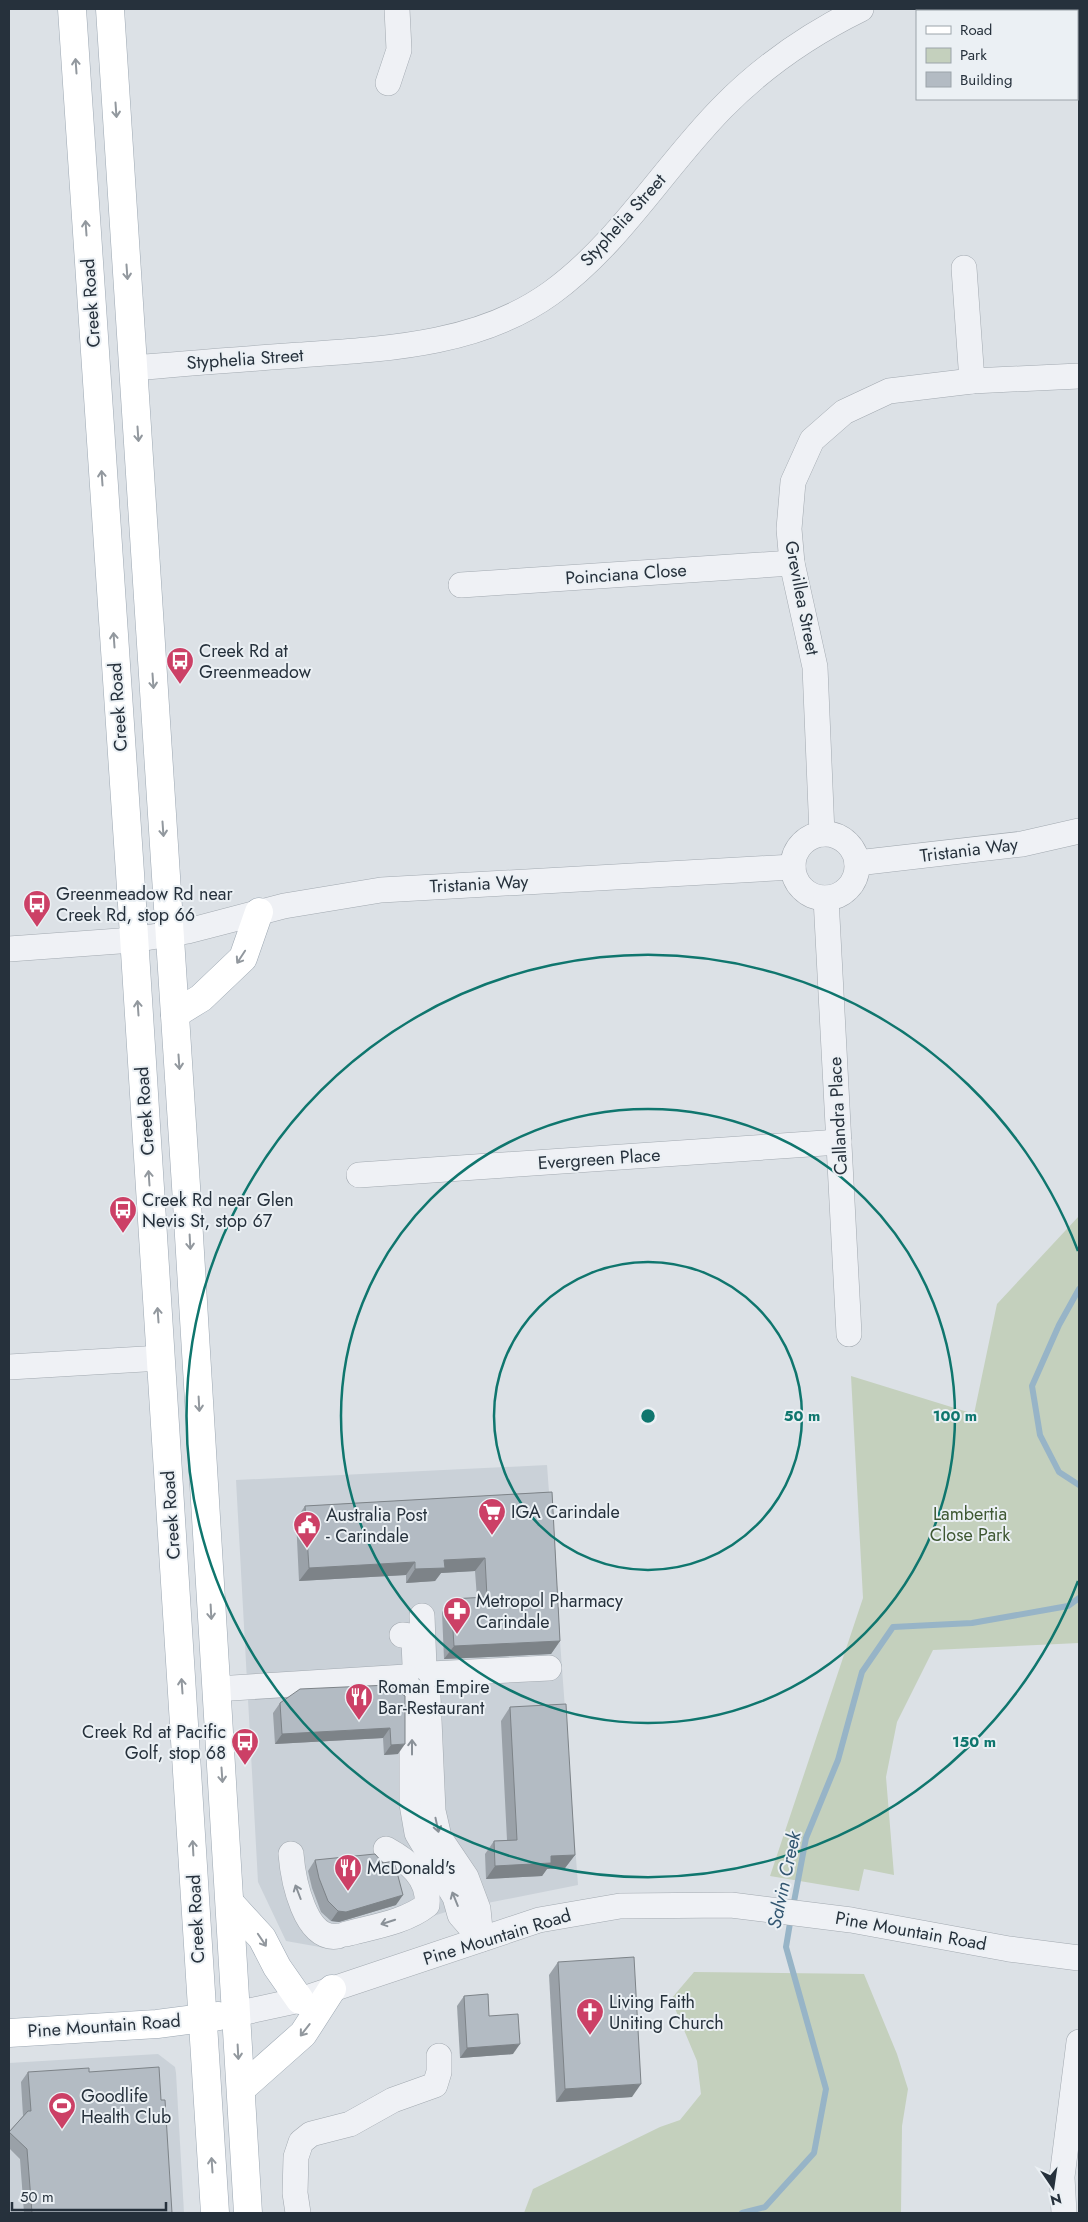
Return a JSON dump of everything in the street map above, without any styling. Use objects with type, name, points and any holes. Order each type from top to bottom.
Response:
[{"type":"main road","name":"Creek Road","points":[[72,9],[215,2213]]},
{"type":"main road","name":"Creek Road","points":[[110,9],[170,934],[248,2213]]},
{"type":"main road","points":[[175,1014],[201,998],[243,958],[260,912]]},
{"type":"main road","points":[[230,1903],[262,1938],[277,1967],[300,2000]]},
{"type":"main road","points":[[240,2089],[303,2034],[332,1989]]},
{"type":"main road","name":"Pine Mountain Road","points":[[9,2033],[202,2019],[236,2014]]},
{"type":"street","points":[[388,83],[399,50],[397,9]]},
{"type":"street","name":"Styphelia Street","points":[[134,368],[397,348],[450,337],[513,316],[550,293],[598,253],[722,108],[769,64],[848,12]]},
{"type":"street","points":[[964,268],[972,381]]},
{"type":"street","name":"Grevillea Street","points":[[822,834],[815,667],[792,563],[789,529],[793,482],[812,440],[844,412],[889,391],[972,381],[1079,376]]},
{"type":"street","name":"Poinciana Close","points":[[461,585],[792,563]]},
{"type":"street","name":"Tristania Way","points":[[857,863],[1022,844],[1079,831]]},
{"type":"street","points":[[822,834],[835,835],[846,841],[854,851],[857,863],[855,876],[849,887],[839,895],[826,898],[814,896],[803,889],[796,879],[793,868],[794,855],[800,845],[810,837],[822,834]]},
{"type":"street","name":"Tristania Way","points":[[9,949],[133,940],[213,926],[260,912],[310,901],[380,890],[793,868]]},
{"type":"street","name":"Callandra Place","points":[[826,898],[849,1334]]},
{"type":"street","name":"Evergreen Place","points":[[359,1175],[840,1142]]},
{"type":"street","points":[[9,1367],[161,1358]]},
{"type":"street","points":[[422,1616],[412,1804],[417,1833],[455,1897],[460,1914],[481,1939]]},
{"type":"street","points":[[402,1634],[410,1636],[414,1642],[419,1678],[437,1728],[440,1796],[439,1837],[466,1878],[478,1909],[481,1939]]},
{"type":"street","points":[[216,1689],[419,1678],[549,1668]]},
{"type":"street","points":[[291,1854],[293,1878],[314,1929],[330,1938],[387,1923],[421,1910],[427,1905],[428,1894],[422,1877],[402,1858],[386,1848]]},
{"type":"street","name":"Pine Mountain Road","points":[[236,2014],[300,2000],[539,1920],[592,1909],[648,1905],[731,1905],[851,1920],[1009,1949],[1079,1958]]},
{"type":"street","points":[[1064,2213],[1062,2177],[1073,2138],[1079,2042]]},
{"type":"street","points":[[298,2213],[295,2193],[296,2157],[301,2142],[311,2134],[350,2124],[393,2100],[435,2086],[439,2072],[439,2056]]},
{"type":"shaded area","points":[[547,1465],[578,1885],[452,1910],[331,1949],[286,1941],[258,1882],[236,1480]]},
{"type":"shaded area","points":[[158,2054],[175,2067],[176,2073],[184,2213],[9,2213],[9,2063]]},
{"type":"green space","name":"Lambertia Close Park","points":[[1079,1216],[1079,1643],[933,1650],[897,1722],[886,1777],[894,1875],[864,1869],[859,1891],[770,1876],[863,1598],[851,1376],[974,1414],[997,1304]]},
{"type":"green space","points":[[694,1972],[864,1974],[897,2054],[908,2089],[902,2126],[901,2213],[524,2213],[533,2189],[660,2127],[680,2120],[701,2094],[697,2061],[671,1999]]},
{"type":"building","points":[[552,1492],[560,1641],[454,1646],[451,1599],[487,1597],[485,1558],[444,1560],[445,1568],[415,1569],[415,1562],[309,1568],[305,1506]]},
{"type":"building","points":[[389,1685],[405,1696],[405,1744],[391,1745],[390,1728],[282,1734],[280,1703],[300,1689]]},
{"type":"building","points":[[566,1704],[575,1855],[551,1856],[551,1863],[495,1866],[494,1841],[517,1840],[510,1707]]},
{"type":"building","points":[[375,1854],[383,1863],[394,1861],[403,1895],[346,1912],[338,1911],[328,1901],[319,1878],[315,1860]]},
{"type":"building","name":"Living Faith Uniting Church","points":[[634,1957],[641,2084],[565,2089],[558,1962]]},
{"type":"building","points":[[488,1994],[489,2016],[518,2014],[520,2044],[467,2048],[464,1996]]},
{"type":"building","points":[[159,2067],[161,2100],[165,2100],[172,2213],[32,2213],[27,2149],[9,2132],[28,2111],[31,2111],[28,2072],[89,2068],[89,2072]]},
{"type":"waterway","name":"Salvin Creek","points":[[1079,1289],[1059,1325],[1032,1386],[1040,1435],[1059,1472],[1079,1485]]},
{"type":"waterway","name":"Salvin Creek","points":[[793,1907],[806,1838],[838,1760],[862,1672],[893,1627],[972,1623],[1068,1606],[1079,1598]]},
{"type":"waterway","name":"Salvin Creek","points":[[742,2213],[765,2207],[814,2153],[826,2089],[786,1947],[791,1917]]},
{"type":"place","name":"Creek Rd at Greenmeadow","points":[[180,685]]},
{"type":"place","name":"Greenmeadow Rd near Creek Rd, stop 66","points":[[37,928]]},
{"type":"place","name":"Creek Rd near Glen Nevis St, stop 67","points":[[123,1234]]},
{"type":"place","name":"IGA Carindale","points":[[492,1536]]},
{"type":"place","name":"Australia Post - Carindale","points":[[307,1549]]},
{"type":"place","name":"Metropol Pharmacy Carindale","points":[[457,1635]]},
{"type":"place","name":"Roman Empire Bar-Restaurant","points":[[359,1721]]},
{"type":"place","name":"Creek Rd at Pacific Golf, stop 68","points":[[245,1766]]},
{"type":"place","name":"McDonald's","points":[[348,1892]]},
{"type":"place","name":"Living Faith Uniting Church","points":[[590,2036]]},
{"type":"place","name":"Goodlife Health Club","points":[[62,2130]]}]
